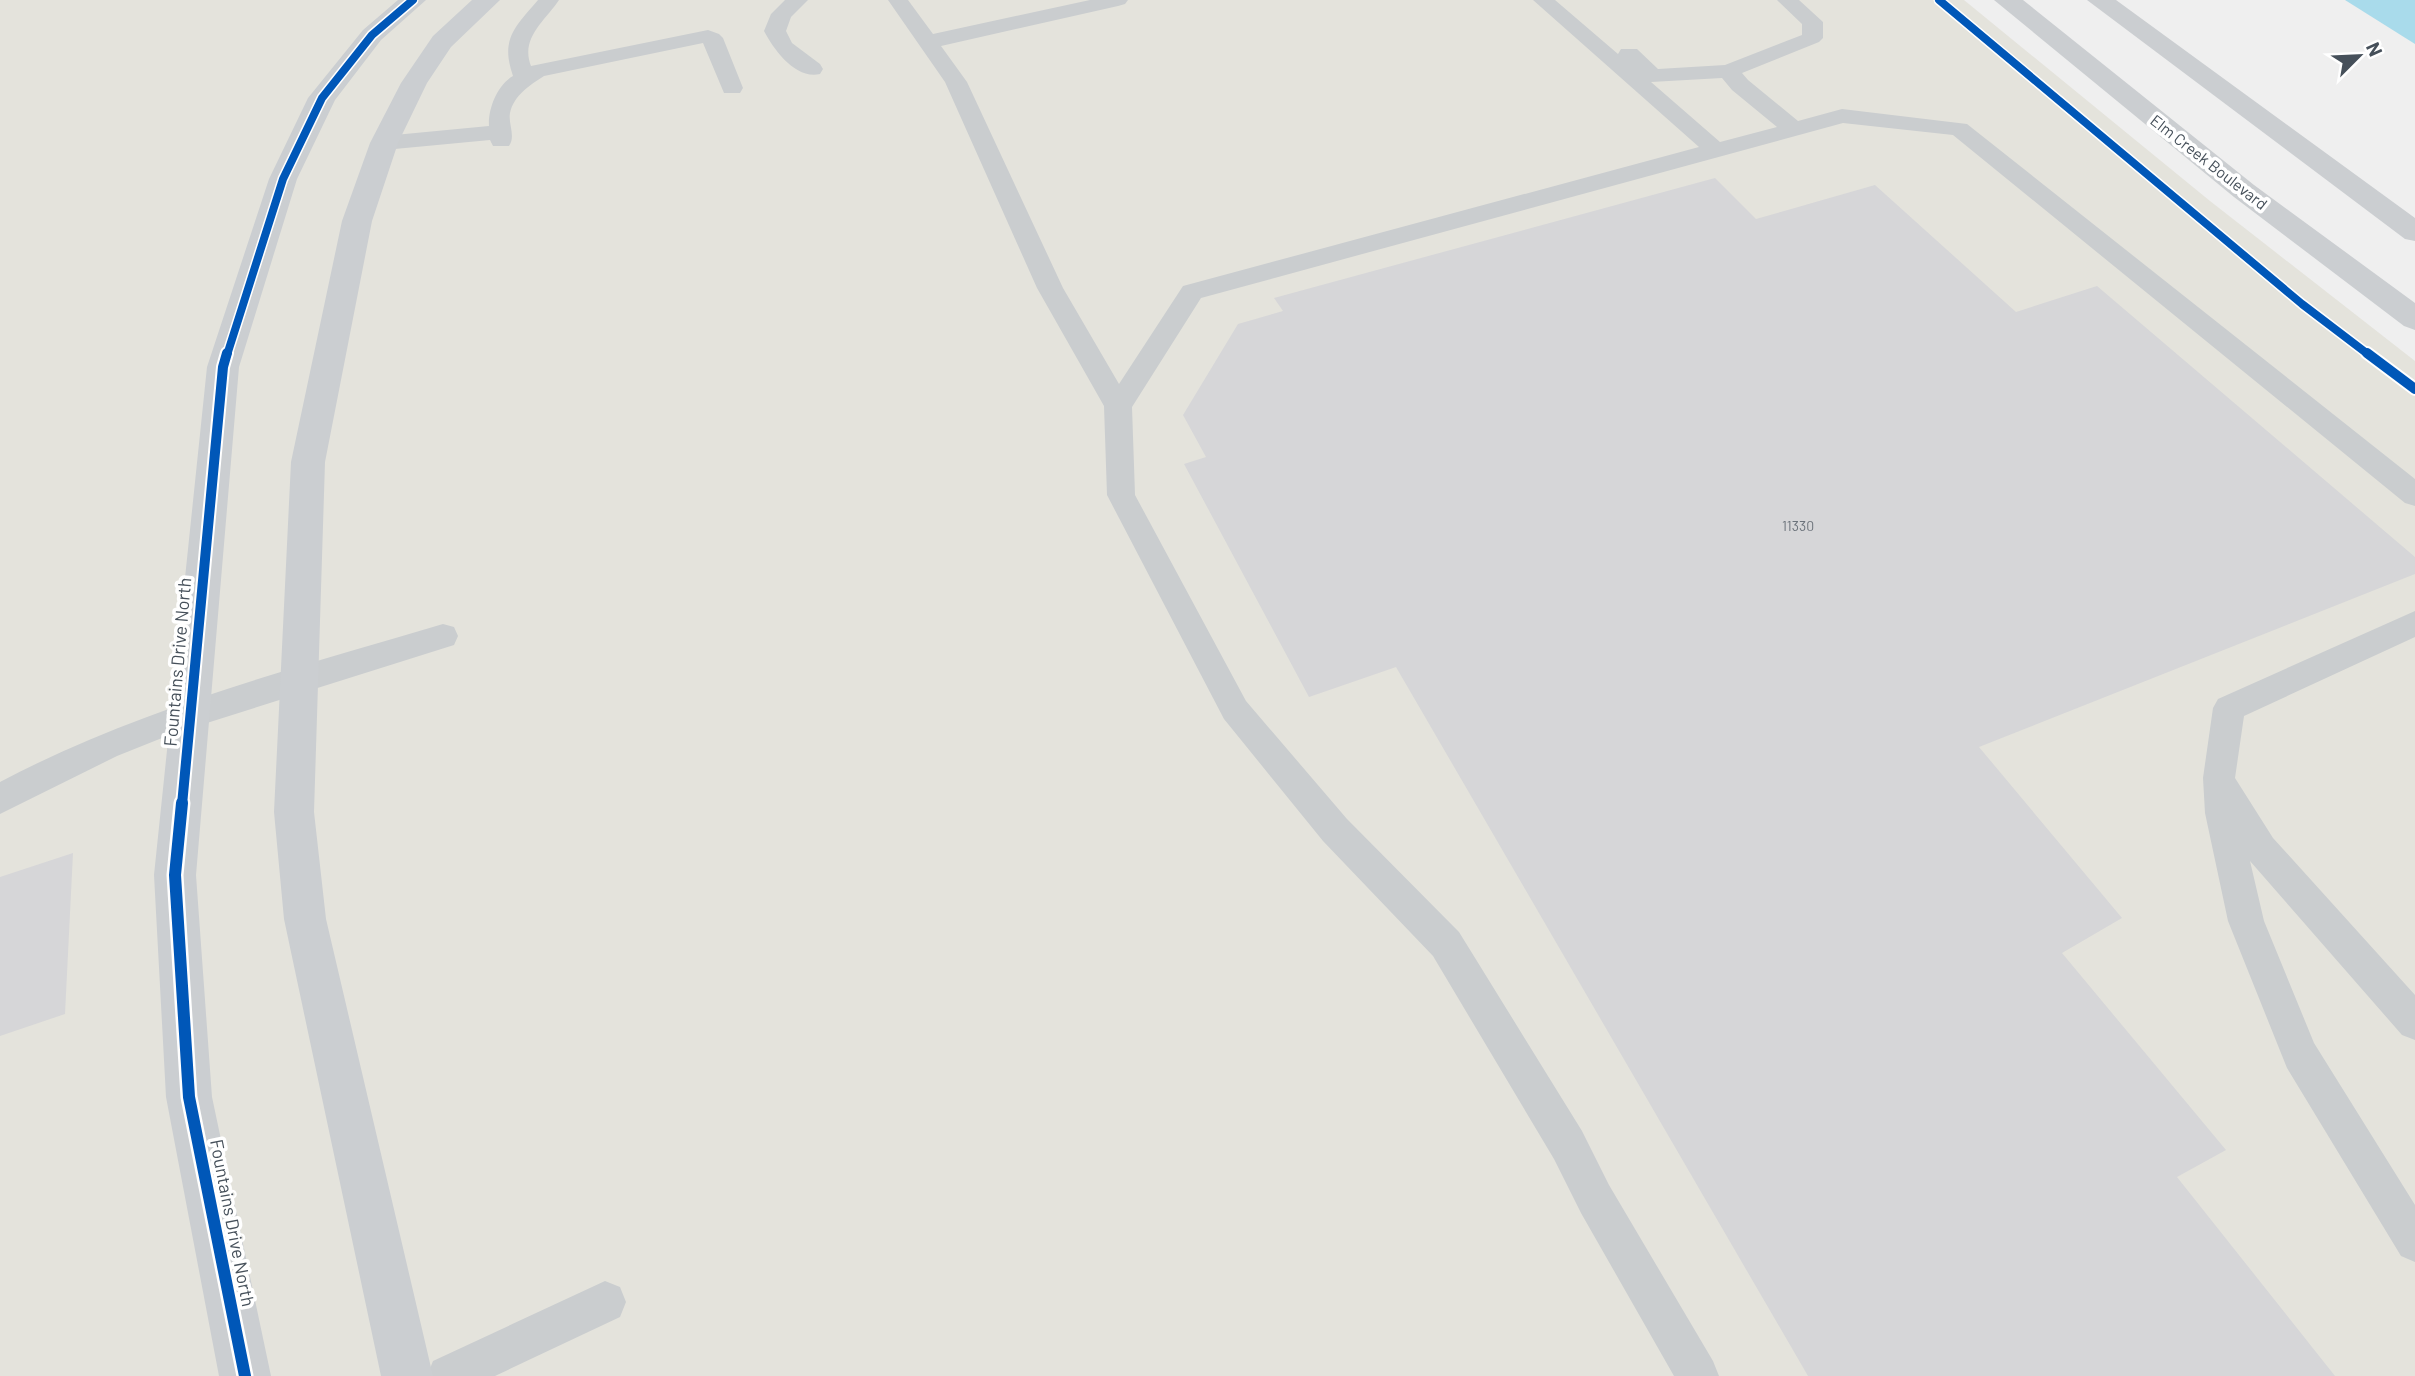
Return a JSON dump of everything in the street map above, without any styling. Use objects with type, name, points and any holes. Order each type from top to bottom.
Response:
[{"type":"street","name":"Fountains Drive North","points":[[245,1376],[189,1097],[175,875],[223,368],[250,276],[283,179],[322,98],[372,35],[413,0]]},
{"type":"street","points":[[407,1376],[304,919],[293,812],[308,462],[357,220],[384,143],[414,83],[442,42],[486,0]]},
{"type":"street","name":"Elm Creek Boulevard","points":[[2007,0],[2244,191],[2415,319]]},
{"type":"street","points":[[2100,0],[2415,232]]},
{"type":"lane","points":[[524,77],[517,58],[521,33],[549,0]]},
{"type":"lane","points":[[798,0],[781,14],[775,31],[783,47],[812,69]]},
{"type":"lane","points":[[898,0],[956,82],[1051,288],[1118,406],[1121,495],[1235,709],[1335,830],[1446,944],[1568,1144],[1595,1199],[1698,1376]]},
{"type":"lane","points":[[928,42],[1118,0]]},
{"type":"lane","points":[[1543,0],[1716,150]]},
{"type":"lane","points":[[1573,0],[1653,76],[1728,71],[1812,38],[1813,22],[1787,0]]},
{"type":"lane","points":[[384,143],[500,136],[499,112],[515,84],[524,77],[537,71],[708,36],[712,38],[732,88]]},
{"type":"lane","points":[[1728,71],[1740,85],[1794,129]]},
{"type":"lane","points":[[1118,406],[1192,292],[1842,116],[1959,129],[2415,495]]},
{"type":"lane","points":[[2415,623],[2229,708],[2219,778],[2222,813],[2246,921],[2300,1055],[2415,1242]]},
{"type":"lane","points":[[0,799],[30,781],[122,738],[443,636]]},
{"type":"lane","points":[[2219,778],[2262,849],[2415,1022]]},
{"type":"lane","points":[[448,1376],[605,1302]]},
{"type":"shaded area","points":[[0,0],[1964,0],[2210,201],[2415,361],[2415,1376],[0,1376]]},
{"type":"water","points":[[2345,0],[2415,0],[2415,44]]},
{"type":"building","points":[[1715,178],[1756,219],[1875,185],[2016,312],[2097,286],[2415,557],[2415,574],[1979,747],[2122,918],[2062,953],[2226,1150],[2177,1177],[2335,1376],[1808,1376],[1396,667],[1309,697],[1184,464],[1206,457],[1183,415],[1238,324],[1283,311],[1274,298]]},
{"type":"building","points":[[73,853],[65,1014],[0,1036],[0,877]]},
{"type":"cycle path","points":[[245,1376],[189,1097],[175,875],[223,367],[283,179],[322,98],[372,35],[413,0]]},
{"type":"cycle path","points":[[1939,0],[2302,304],[2415,389]]}]
